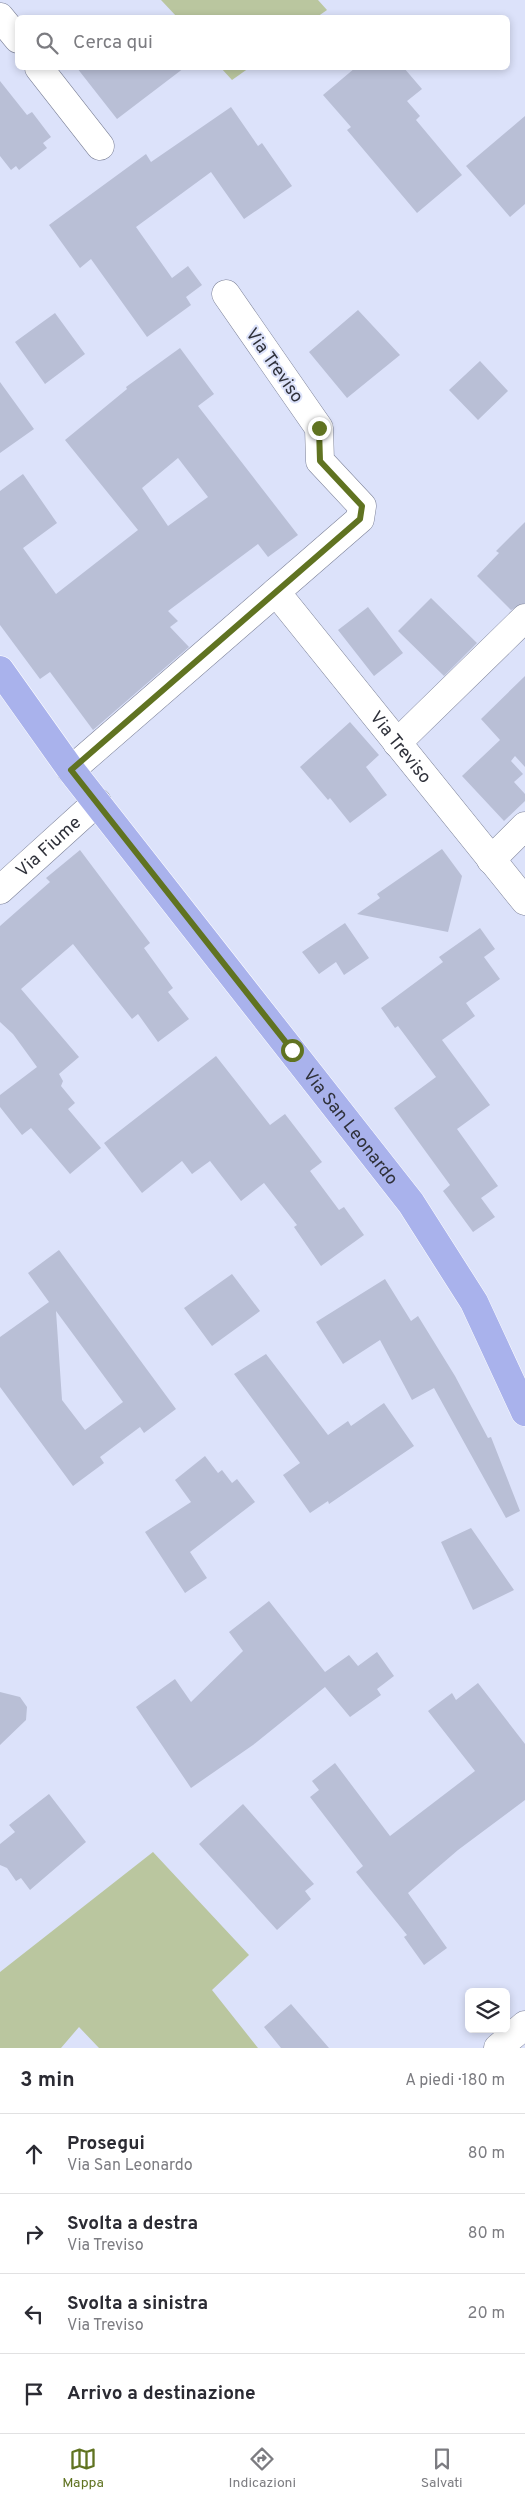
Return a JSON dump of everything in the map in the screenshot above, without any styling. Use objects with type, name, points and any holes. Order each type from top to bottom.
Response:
[{"type":"main road","name":"Via San Leonardo","points":[[0,670],[71,770],[411,1203],[474,1302],[525,1412]]},
{"type":"street","points":[[0,17],[15,35]]},
{"type":"street","points":[[41,70],[100,146]]},
{"type":"street","name":"Via Treviso","points":[[71,770],[360,519],[362,506],[320,461],[319,428],[226,294]]},
{"type":"street","name":"Via Treviso","points":[[276,592],[525,901]]},
{"type":"street","points":[[397,743],[525,618]]},
{"type":"street","name":"Via Fiume","points":[[0,890],[97,802]]},
{"type":"street","points":[[491,860],[525,826]]},
{"type":"street","points":[[498,2048],[525,2025]]},
{"type":"green space","points":[[161,0],[318,0],[327,10],[320,15],[175,15]]},
{"type":"green space","points":[[223,70],[246,70],[232,80]]},
{"type":"green space","points":[[153,1852],[249,1955],[212,1990],[258,2048],[99,2048],[79,2027],[61,2048],[0,2048],[0,1972]]},
{"type":"building","points":[[79,70],[181,70],[117,119]]},
{"type":"building","points":[[353,70],[406,70],[422,89],[407,101],[420,116],[416,120],[462,175],[417,213],[347,130],[351,127],[323,95]]},
{"type":"building","points":[[0,81],[27,115],[32,112],[51,137],[43,143],[47,148],[19,170],[16,166],[11,170],[0,156]]},
{"type":"building","points":[[231,107],[258,146],[262,143],[292,186],[244,219],[211,172],[136,227],[172,278],[188,266],[202,285],[186,297],[191,305],[147,337],[91,259],[80,268],[49,225],[146,154],[151,162]]},
{"type":"building","points":[[525,116],[525,204],[510,217],[466,166]]},
{"type":"building","points":[[358,310],[400,355],[347,398],[309,352]]},
{"type":"building","points":[[55,313],[85,354],[45,384],[15,342]]},
{"type":"building","points":[[180,348],[214,394],[198,406],[298,535],[268,557],[258,544],[168,611],[178,621],[170,627],[189,647],[93,730],[50,672],[40,679],[0,625],[0,491],[23,474],[57,523],[23,548],[56,594],[138,530],[65,440],[127,389],[126,387]],"holes":[[[178,458],[208,497],[168,526],[142,488]]]},
{"type":"building","points":[[480,361],[508,391],[478,420],[449,390]]},
{"type":"building","points":[[0,382],[34,429],[0,453]]},
{"type":"building","points":[[525,522],[525,603],[511,610],[477,576],[499,553],[496,551]]},
{"type":"building","points":[[431,598],[477,643],[444,676],[398,631]]},
{"type":"building","points":[[368,607],[403,653],[374,676],[338,630]]},
{"type":"building","points":[[525,676],[525,767],[515,756],[511,761],[523,774],[514,782],[525,794],[525,801],[504,821],[462,776],[500,740],[481,719]]},
{"type":"building","points":[[350,722],[379,755],[366,767],[387,795],[350,823],[330,798],[328,800],[300,767]]},
{"type":"building","points":[[442,849],[462,876],[448,932],[357,914],[380,898],[377,894]]},
{"type":"building","points":[[80,850],[150,943],[144,948],[173,988],[168,992],[189,1019],[158,1042],[138,1014],[132,1019],[73,944],[21,989],[79,1057],[59,1074],[63,1081],[61,1086],[75,1103],[68,1109],[101,1148],[70,1174],[31,1128],[22,1135],[0,1107],[0,1095],[37,1067],[13,1034],[0,1022],[0,926],[50,882],[46,878]]},
{"type":"building","points":[[345,923],[369,958],[344,975],[336,962],[319,974],[302,952]]},
{"type":"building","points":[[480,928],[495,949],[484,957],[500,979],[466,1003],[475,1016],[442,1040],[490,1105],[457,1129],[498,1186],[481,1198],[495,1217],[473,1232],[443,1191],[450,1185],[394,1108],[436,1077],[398,1026],[395,1028],[381,1008],[443,962],[439,957]]},
{"type":"building","points":[[216,1056],[270,1125],[285,1114],[322,1162],[310,1171],[339,1210],[344,1207],[364,1235],[321,1266],[294,1227],[297,1225],[264,1183],[241,1201],[210,1161],[192,1174],[182,1161],[142,1193],[104,1143]]},
{"type":"building","points":[[59,1250],[176,1409],[144,1433],[140,1427],[100,1457],[104,1463],[73,1486],[0,1387],[0,1337],[49,1302],[28,1273]],"holes":[[[56,1311],[123,1402],[85,1430],[62,1400]]]},
{"type":"building","points":[[232,1274],[260,1311],[212,1346],[184,1308]]},
{"type":"building","points":[[385,1279],[411,1321],[418,1316],[455,1376],[488,1438],[491,1437],[520,1511],[506,1518],[434,1388],[412,1400],[380,1340],[343,1364],[316,1322]]},
{"type":"building","points":[[266,1354],[328,1435],[348,1421],[351,1426],[384,1403],[414,1446],[329,1504],[328,1501],[310,1513],[283,1475],[300,1463],[234,1374]]},
{"type":"building","points":[[205,1456],[218,1473],[222,1470],[232,1483],[237,1479],[255,1502],[190,1552],[207,1578],[185,1593],[145,1532],[191,1502],[175,1480]]},
{"type":"building","points":[[471,1528],[514,1590],[473,1610],[441,1542]]},
{"type":"building","points":[[269,1601],[325,1672],[349,1655],[358,1666],[377,1652],[394,1676],[377,1689],[381,1695],[350,1717],[325,1687],[253,1745],[191,1788],[136,1707],[175,1679],[191,1702],[243,1651],[229,1632]]},
{"type":"building","points":[[478,1683],[525,1744],[525,1800],[458,1850],[408,1893],[447,1948],[424,1965],[404,1937],[407,1935],[356,1872],[363,1866],[310,1797],[319,1790],[312,1781],[335,1763],[390,1836],[475,1771],[428,1711],[452,1693],[456,1700]]},
{"type":"building","points":[[0,1692],[20,1697],[27,1707],[26,1720],[0,1745]]},
{"type":"building","points":[[49,1794],[86,1842],[30,1890],[21,1878],[16,1881],[7,1868],[0,1865],[0,1844],[15,1832],[9,1825]]},
{"type":"building","points":[[243,1804],[314,1884],[305,1891],[311,1899],[277,1930],[199,1844]]},
{"type":"building","points":[[291,2004],[329,2048],[281,2048],[264,2027]]},
{"type":"route","points":[[292,1050],[71,770],[360,519],[362,506],[320,461],[319,428]]}]
